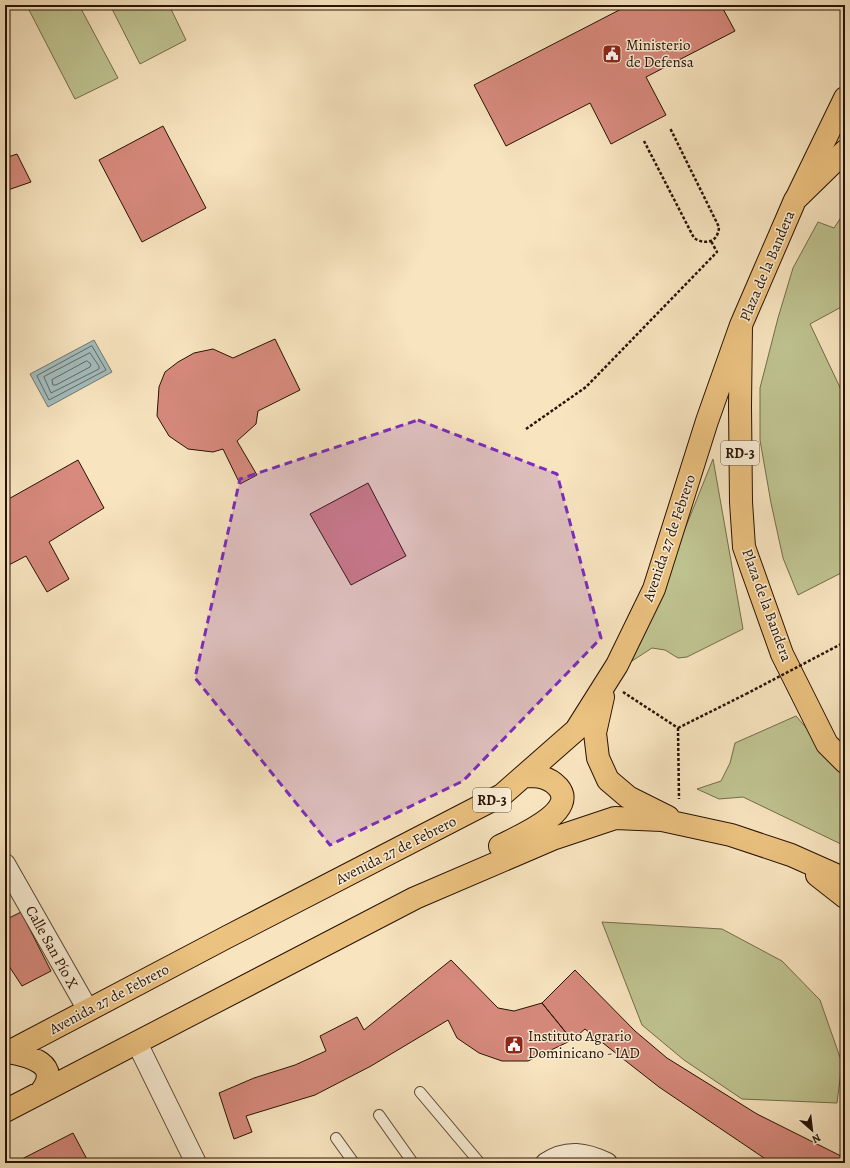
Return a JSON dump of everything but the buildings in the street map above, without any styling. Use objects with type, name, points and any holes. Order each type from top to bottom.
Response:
[{"type":"main road","points":[[795,200],[845,98]]},
{"type":"main road","name":"Plaza de la Bandera","points":[[845,152],[795,200],[742,325],[741,502],[744,547],[782,654],[827,744],[845,762]]},
{"type":"main road","name":"Avenida 27 de Febrero","points":[[7,1053],[502,795],[576,730],[617,665],[654,589],[707,421],[742,325]]},
{"type":"main road","points":[[606,682],[595,733],[598,758],[608,780],[628,797],[680,824]]},
{"type":"main road","points":[[450,882],[467,862],[533,830],[548,820],[559,809],[562,798],[559,789],[552,781],[539,776],[524,776]]},
{"type":"main road","points":[[5,1111],[450,882],[555,838],[615,818],[662,820],[731,835],[791,855],[845,879]]},
{"type":"main road","points":[[791,855],[845,897]]},
{"type":"main road","points":[[7,1053],[24,1055],[38,1061],[44,1066],[48,1074],[47,1084],[41,1092]]},
{"type":"street","name":"Calle San Pío X","points":[[5,864],[88,1010]]},
{"type":"street","points":[[137,1043],[196,1163]]},
{"type":"street","points":[[546,1163],[571,1153],[590,1155],[607,1163]]},
{"type":"lane","points":[[420,1092],[479,1162]]},
{"type":"lane","points":[[379,1115],[413,1163]]},
{"type":"lane","points":[[336,1138],[354,1163]]},
{"type":"path","points":[[644,141],[694,238],[701,242],[714,240],[718,234],[719,227],[670,128]]},
{"type":"path","points":[[526,429],[586,387],[717,252],[711,241]]},
{"type":"path","points":[[678,728],[845,642]]},
{"type":"path","points":[[606,682],[678,728]]},
{"type":"path","points":[[678,728],[680,824]]},
{"type":"highlighted area","points":[[418,420],[557,474],[601,638],[463,781],[330,845],[195,678],[240,479]]},
{"type":"green space","points":[[39,5],[79,5],[118,78],[75,99],[29,10]]},
{"type":"green space","points":[[110,5],[169,5],[186,40],[140,64]]},
{"type":"green space","points":[[842,216],[845,218],[845,305],[810,324],[845,398],[845,497],[843,517],[845,534],[845,571],[798,595],[783,558],[771,503],[760,440],[760,388],[778,318],[793,268],[818,222],[834,228]]},
{"type":"green space","points":[[713,459],[743,629],[687,657],[678,658],[665,650],[652,648],[632,661]]},
{"type":"green space","points":[[796,716],[845,773],[845,846],[743,797],[719,799],[697,789],[721,781],[730,763],[735,743]]},
{"type":"green space","points":[[602,922],[722,929],[782,961],[820,1000],[842,1063],[837,1103],[742,1099],[684,1060],[642,1025]]},
{"type":"water","points":[[94,340],[112,372],[48,407],[30,374]]},
{"type":"place","name":"Ministerio de Defensa","points":[[612,54]]},
{"type":"place","name":"Instituto Agrario Dominicano - IAD","points":[[514,1045]]}]
